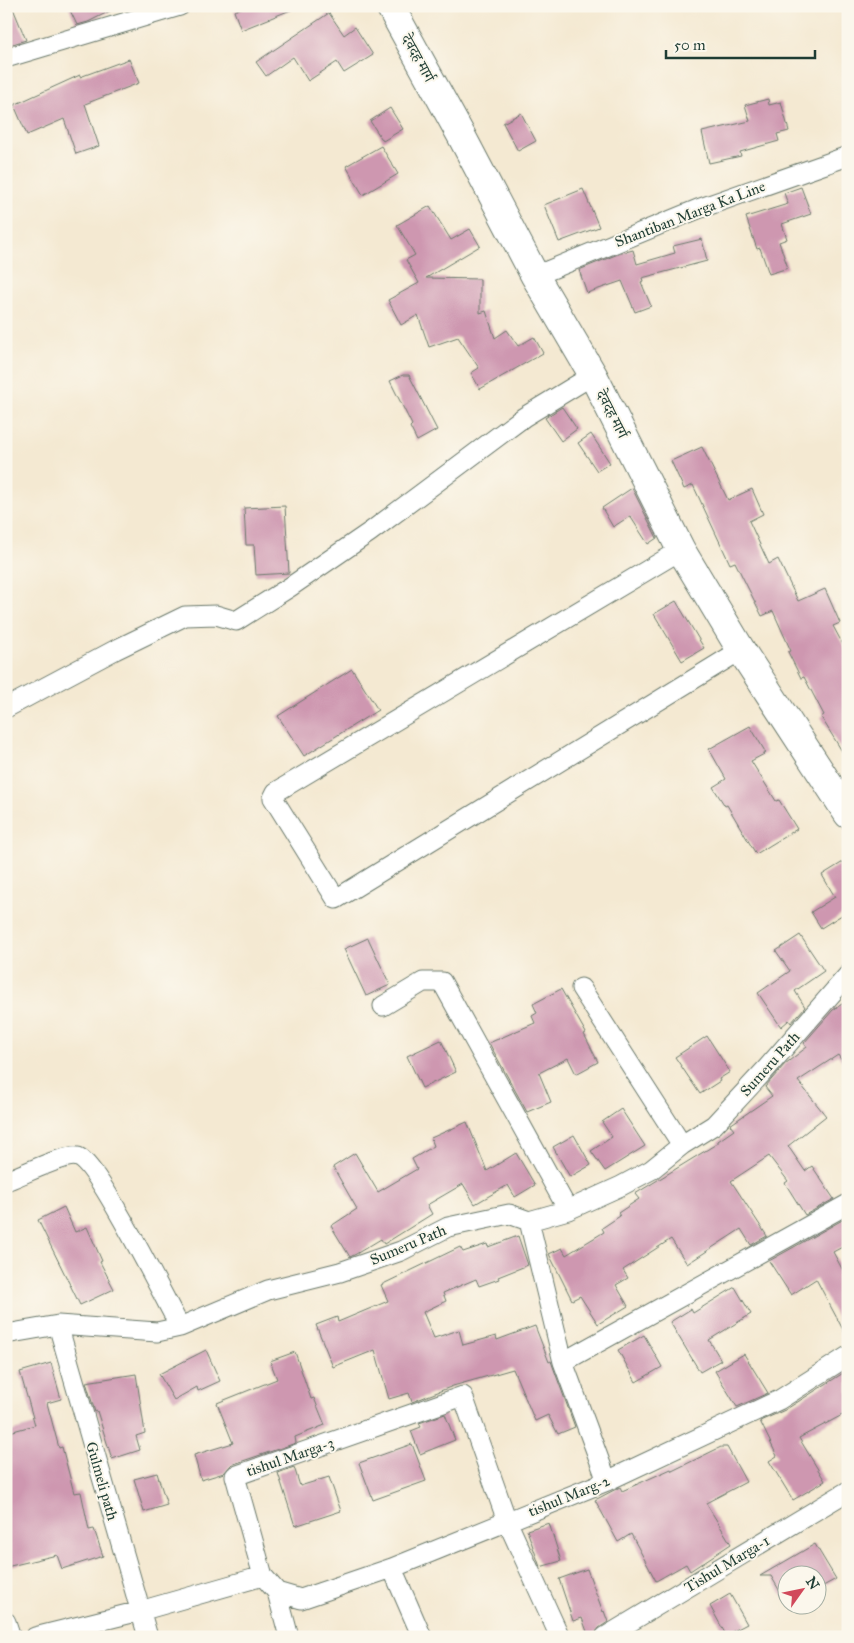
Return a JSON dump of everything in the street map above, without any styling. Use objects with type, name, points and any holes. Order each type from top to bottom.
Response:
[{"type":"main road","name":"देवदह मार्ग","points":[[390,6],[535,276],[593,375],[681,550],[741,650],[848,814]]},
{"type":"street","points":[[6,58],[180,6]]},
{"type":"street","name":"Shantiban Marga Ka Line","points":[[535,276],[698,209],[848,156]]},
{"type":"street","points":[[6,708],[115,650],[185,616],[216,615],[236,621],[290,587],[370,532],[524,417],[593,375]]},
{"type":"street","points":[[681,550],[276,792],[273,798],[336,899],[741,650]]},
{"type":"street","name":"Sumeru Path","points":[[6,1334],[58,1326],[138,1332],[157,1332],[180,1327],[268,1290],[340,1272],[401,1250],[448,1227],[508,1214],[529,1221],[568,1210],[651,1170],[682,1145],[714,1125],[848,975]]},
{"type":"street","points":[[383,1006],[423,982],[442,982],[568,1210]]},
{"type":"street","points":[[580,988],[682,1145]]},
{"type":"street","points":[[6,1181],[61,1158],[72,1156],[84,1159],[128,1230],[180,1327]]},
{"type":"street","points":[[563,1362],[848,1204]]},
{"type":"street","points":[[529,1221],[563,1362],[607,1481]]},
{"type":"street","name":"Gulmeli path","points":[[58,1326],[148,1637]]},
{"type":"street","name":"tishul Marg-2","points":[[277,1592],[301,1599],[392,1568],[607,1481],[779,1400],[848,1356]]},
{"type":"street","name":"tishul Marga-3","points":[[277,1592],[263,1576],[235,1476],[462,1396],[507,1521]]},
{"type":"street","name":"Tishul Marga-1","points":[[605,1637],[848,1490]]},
{"type":"street","points":[[507,1521],[560,1637]]},
{"type":"street","points":[[392,1568],[422,1637]]},
{"type":"street","points":[[35,1637],[140,1611],[263,1576]]},
{"type":"street","points":[[277,1592],[289,1637]]},
{"type":"street","points":[[6,1622],[11,1637]]},
{"type":"building","points":[[6,6],[12,6],[26,40],[6,46]]},
{"type":"building","points":[[68,6],[120,6],[88,22],[77,25]]},
{"type":"building","points":[[246,6],[298,7],[241,30],[234,11]]},
{"type":"building","points":[[329,13],[344,35],[355,27],[373,55],[344,73],[337,62],[308,81],[293,57],[266,76],[256,62]]},
{"type":"building","points":[[129,59],[139,83],[85,104],[99,146],[76,154],[64,119],[27,135],[14,105],[80,75],[80,77]]},
{"type":"building","points":[[768,99],[769,105],[781,102],[789,131],[777,134],[779,141],[740,152],[741,156],[709,163],[702,132],[750,121],[745,105]]},
{"type":"building","points":[[390,108],[403,129],[383,141],[370,121]]},
{"type":"building","points":[[521,113],[536,141],[518,151],[503,123]]},
{"type":"building","points":[[381,146],[398,174],[363,195],[346,166]]},
{"type":"building","points":[[801,187],[811,214],[782,224],[787,239],[779,242],[788,268],[769,274],[760,248],[757,249],[746,217],[788,204],[784,193]]},
{"type":"building","points":[[583,189],[599,227],[559,242],[544,205]]},
{"type":"building","points":[[430,206],[451,240],[470,229],[480,246],[426,278],[480,279],[480,313],[486,311],[495,338],[507,330],[518,346],[534,337],[543,353],[480,389],[471,373],[479,368],[458,337],[429,347],[418,315],[401,325],[388,300],[419,283],[406,260],[415,255],[397,225]]},
{"type":"building","points":[[702,239],[707,261],[642,278],[643,281],[641,282],[651,306],[635,312],[622,281],[587,293],[579,270],[633,250],[637,264],[675,253],[673,246]]},
{"type":"building","points":[[403,375],[409,375],[437,430],[417,441],[410,427],[412,425],[390,381]]},
{"type":"building","points":[[562,407],[577,429],[561,441],[545,418]]},
{"type":"building","points":[[591,434],[610,463],[597,471],[578,443]]},
{"type":"building","points":[[702,447],[728,500],[752,489],[763,514],[749,521],[769,564],[778,559],[798,601],[825,589],[840,623],[833,626],[848,654],[848,761],[821,717],[824,715],[804,677],[801,678],[788,652],[791,651],[773,611],[762,616],[735,562],[730,564],[693,485],[684,489],[671,461]]},
{"type":"building","points":[[632,488],[657,538],[648,544],[630,516],[613,527],[602,508]]},
{"type":"building","points":[[285,506],[289,573],[256,575],[254,545],[246,545],[244,508]]},
{"type":"building","points":[[676,601],[704,648],[682,661],[654,614]]},
{"type":"building","points":[[352,669],[378,710],[304,756],[278,716]]},
{"type":"building","points":[[750,726],[766,753],[751,761],[776,801],[779,800],[797,829],[756,854],[727,805],[725,806],[713,787],[726,779],[709,749]]},
{"type":"building","points":[[848,859],[848,917],[845,913],[821,928],[811,912],[835,897],[822,875]]},
{"type":"building","points":[[800,935],[824,971],[795,991],[805,1007],[791,1023],[789,1020],[781,1027],[758,993],[790,971],[776,951]]},
{"type":"building","points":[[368,938],[390,985],[366,996],[344,949]]},
{"type":"building","points":[[561,989],[586,1033],[584,1034],[598,1062],[576,1074],[568,1058],[539,1073],[551,1102],[527,1112],[489,1043],[535,1023],[532,1016],[537,1013],[533,1004]]},
{"type":"building","points":[[848,1000],[848,1070],[838,1055],[798,1081],[826,1116],[788,1146],[805,1171],[812,1166],[834,1199],[805,1215],[785,1183],[788,1181],[769,1156],[731,1181],[767,1236],[751,1245],[741,1229],[687,1264],[671,1239],[623,1270],[628,1278],[616,1285],[628,1306],[598,1324],[580,1296],[572,1300],[549,1254],[562,1248],[566,1255],[604,1232],[602,1228],[620,1216],[618,1213],[639,1199],[635,1194],[718,1143],[718,1141],[734,1130],[730,1125],[772,1096],[765,1087],[785,1064],[807,1047],[804,1043],[833,1010]]},
{"type":"building","points":[[707,1036],[730,1072],[700,1094],[675,1057]]},
{"type":"building","points":[[441,1040],[456,1072],[422,1088],[407,1056]]},
{"type":"building","points":[[621,1109],[645,1146],[605,1171],[591,1151],[612,1137],[602,1122]]},
{"type":"building","points":[[467,1122],[487,1171],[516,1153],[535,1185],[515,1197],[508,1185],[475,1204],[463,1184],[427,1205],[432,1214],[384,1244],[381,1239],[350,1257],[331,1226],[357,1209],[333,1167],[355,1153],[378,1192],[417,1169],[412,1159],[434,1146],[431,1138]]},
{"type":"building","points":[[574,1135],[591,1165],[570,1177],[553,1147]]},
{"type":"building","points":[[64,1207],[75,1232],[87,1227],[102,1261],[100,1262],[114,1289],[80,1305],[38,1220]]},
{"type":"building","points":[[846,1218],[848,1221],[848,1244],[833,1252],[848,1280],[848,1339],[816,1279],[791,1295],[769,1261]]},
{"type":"building","points":[[518,1236],[528,1265],[479,1286],[476,1279],[443,1293],[446,1301],[423,1312],[434,1338],[459,1330],[463,1345],[496,1336],[497,1340],[535,1326],[549,1362],[551,1361],[575,1427],[558,1434],[548,1415],[535,1421],[513,1369],[453,1386],[412,1402],[409,1393],[389,1399],[375,1350],[333,1367],[316,1325],[337,1317],[338,1322],[388,1301],[381,1285],[460,1247],[463,1252],[487,1244],[488,1247]]},
{"type":"building","points":[[735,1287],[751,1314],[709,1340],[721,1360],[700,1372],[670,1322],[691,1309],[693,1313]]},
{"type":"building","points":[[644,1335],[662,1367],[636,1382],[618,1350]]},
{"type":"building","points":[[206,1350],[220,1381],[198,1391],[197,1387],[174,1400],[159,1374]]},
{"type":"building","points":[[295,1352],[311,1399],[314,1398],[325,1425],[295,1437],[296,1443],[231,1465],[224,1473],[201,1480],[194,1455],[233,1443],[217,1403],[277,1379],[270,1361]]},
{"type":"building","points":[[744,1354],[768,1393],[737,1407],[715,1371]]},
{"type":"building","points":[[51,1363],[61,1399],[47,1403],[59,1448],[62,1447],[74,1493],[81,1492],[89,1530],[94,1529],[103,1556],[62,1569],[57,1555],[6,1567],[6,1433],[35,1425],[20,1372]]},
{"type":"building","points":[[848,1370],[848,1412],[799,1438],[825,1481],[793,1500],[769,1461],[777,1456],[760,1421],[785,1410]]},
{"type":"building","points":[[136,1374],[145,1433],[136,1436],[140,1450],[112,1459],[86,1382]]},
{"type":"building","points":[[445,1414],[455,1440],[420,1454],[411,1431],[421,1427],[419,1423]]},
{"type":"building","points":[[412,1444],[426,1481],[373,1500],[359,1463]]},
{"type":"building","points":[[721,1447],[727,1447],[746,1482],[706,1503],[731,1544],[690,1571],[686,1564],[656,1581],[631,1534],[618,1542],[595,1500],[620,1487],[622,1491],[671,1469],[672,1471]]},
{"type":"building","points":[[294,1467],[300,1486],[329,1477],[341,1511],[295,1526],[278,1473]]},
{"type":"building","points":[[157,1473],[167,1505],[144,1512],[134,1479]]},
{"type":"building","points":[[549,1523],[561,1561],[540,1567],[527,1530]]},
{"type":"building","points":[[815,1544],[836,1579],[826,1584],[826,1566],[777,1566]]},
{"type":"building","points":[[776,1567],[776,1585],[771,1576],[760,1576]]},
{"type":"building","points":[[587,1569],[608,1622],[599,1628],[594,1635],[589,1637],[582,1618],[573,1621],[559,1579]]},
{"type":"building","points":[[730,1594],[747,1624],[726,1635],[710,1606]]}]
